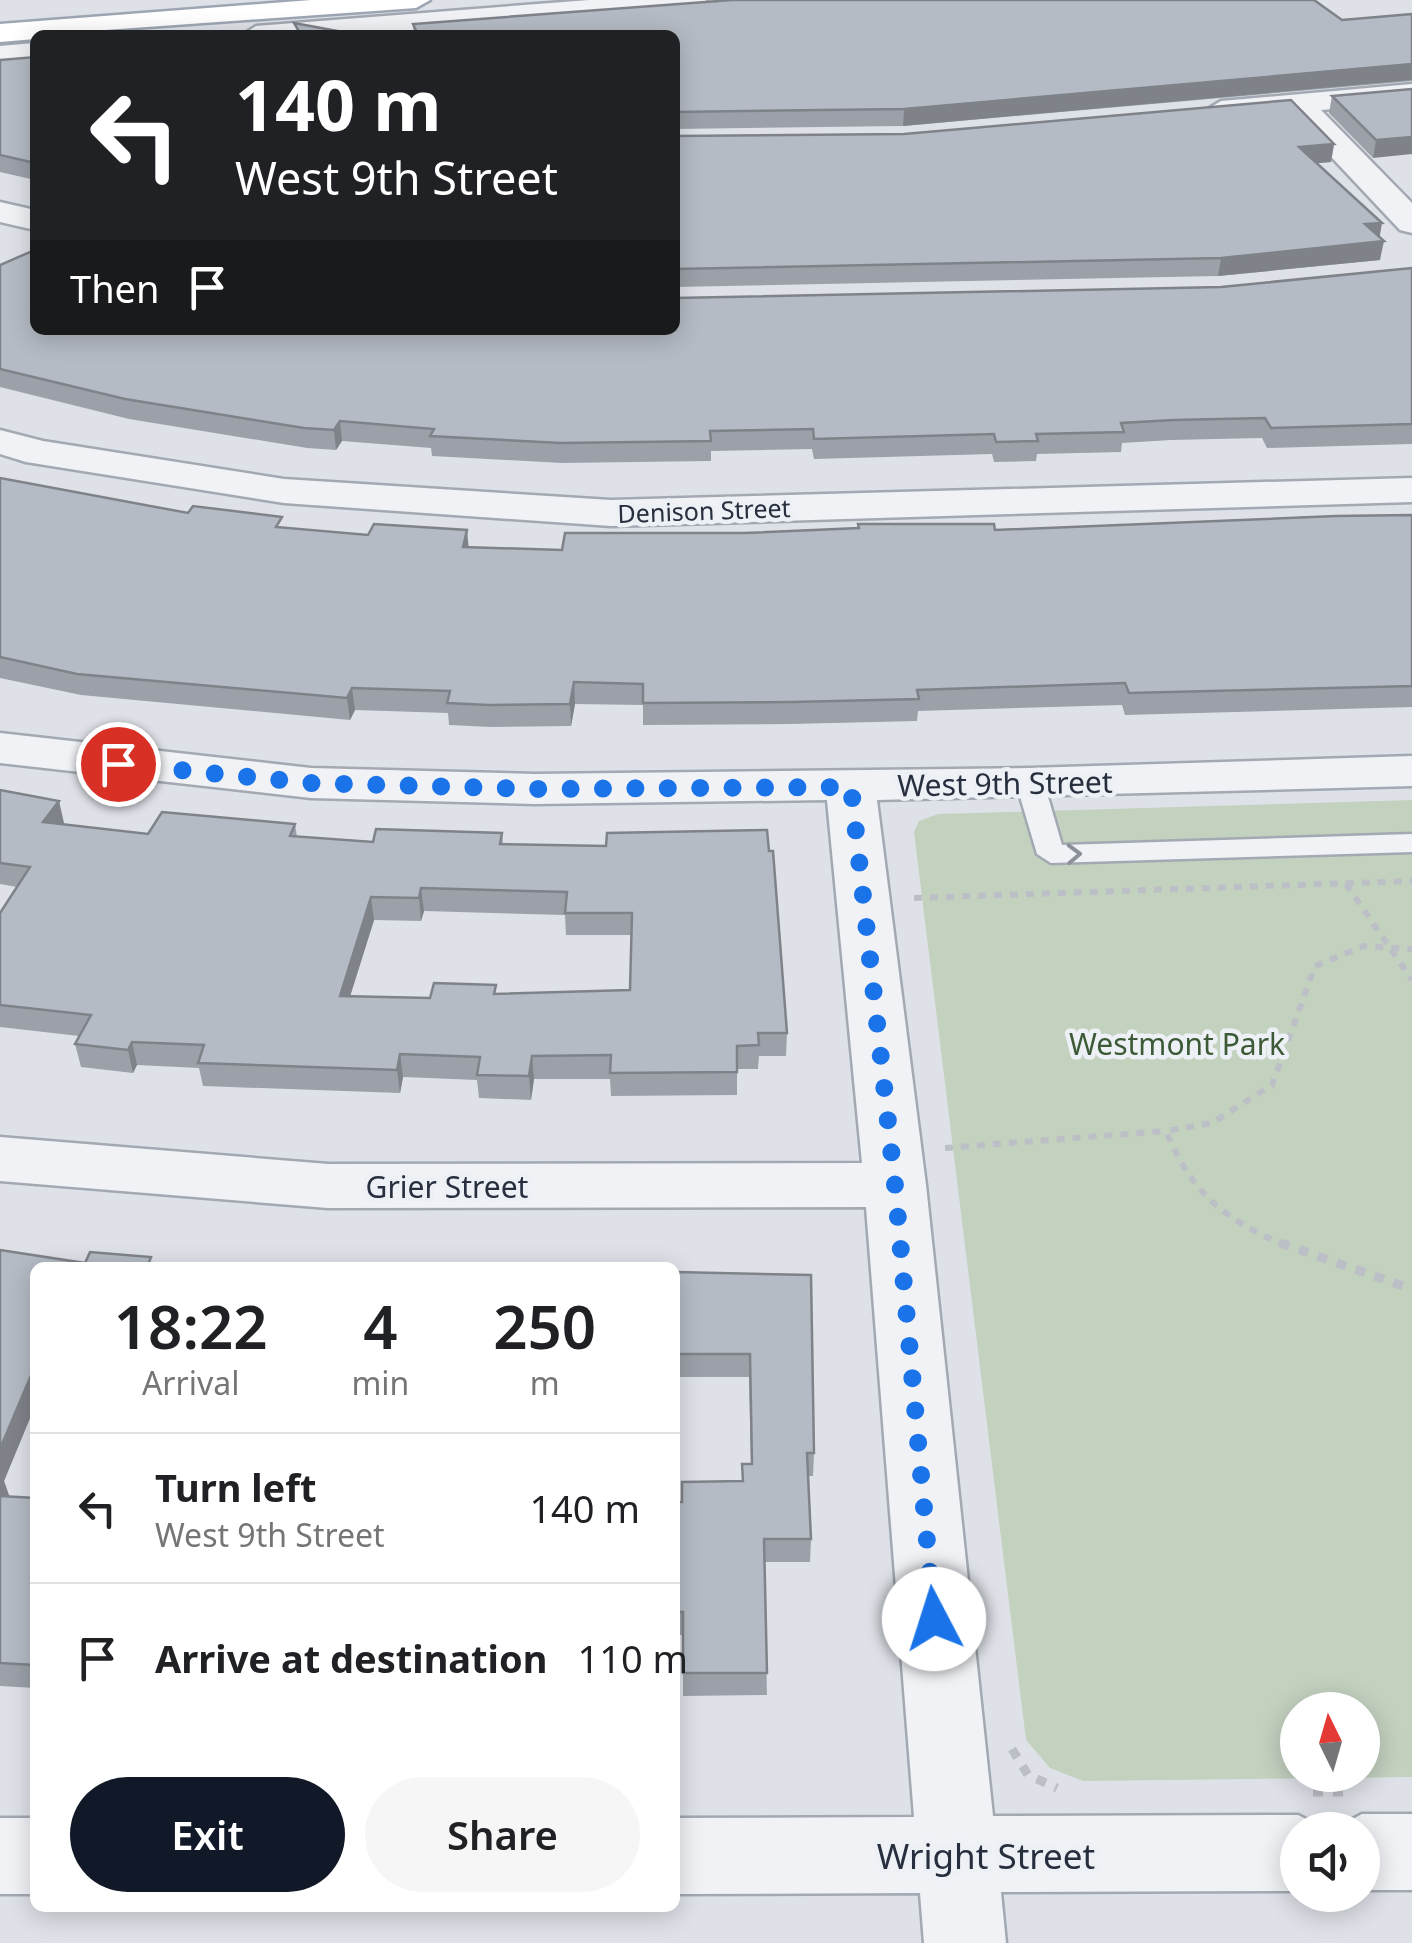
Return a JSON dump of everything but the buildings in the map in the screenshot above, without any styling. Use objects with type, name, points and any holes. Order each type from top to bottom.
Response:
[{"type":"main road","points":[[0,10],[148,0]]},
{"type":"main road","points":[[0,32],[416,0]]},
{"type":"street","points":[[318,30],[693,0]]},
{"type":"street","points":[[0,55],[30,52]]},
{"type":"street","points":[[1199,112],[1412,93]]},
{"type":"street","points":[[1297,103],[1412,223]]},
{"type":"street","points":[[0,212],[30,219]]},
{"type":"street","name":"Denison Street","points":[[0,442],[40,453],[284,491],[611,513],[1412,490]]},
{"type":"street","name":"West 9th Street","points":[[0,748],[41,756],[311,783],[535,789],[851,787],[1412,771]]},
{"type":"street","points":[[851,787],[925,1167],[955,1856],[964,1943]]},
{"type":"street","name":"Grier Street","points":[[0,1159],[328,1186],[925,1167]]},
{"type":"street","name":"Wright Street","points":[[680,1856],[955,1856],[1280,1824]]},
{"type":"street","points":[[1380,1834],[1412,1852]]},
{"type":"street","points":[[0,1856],[30,1856]]},
{"type":"lane","points":[[1030,783],[1051,854],[1412,843]]},
{"type":"path","points":[[911,918],[909,898],[1412,881]]},
{"type":"path","points":[[1346,884],[1412,980]]},
{"type":"path","points":[[936,1130],[925,1167],[1212,1123],[1272,1085],[1316,966],[1364,946],[1412,949]]},
{"type":"path","points":[[1166,1131],[1181,1167],[1204,1198],[1270,1238],[1371,1279],[1412,1289]]},
{"type":"path","points":[[1007,1742],[1028,1775],[1068,1793]]},
{"type":"green space","name":"Westmont Park","points":[[1412,800],[1412,1777],[1380,1777],[1380,1692],[1280,1692],[1280,1779],[1083,1781],[1050,1768],[1026,1740],[914,832],[919,821],[938,814]]},
{"type":"route","points":[[118,764],[311,783],[535,789],[851,787],[895,1185],[934,1619]]}]
